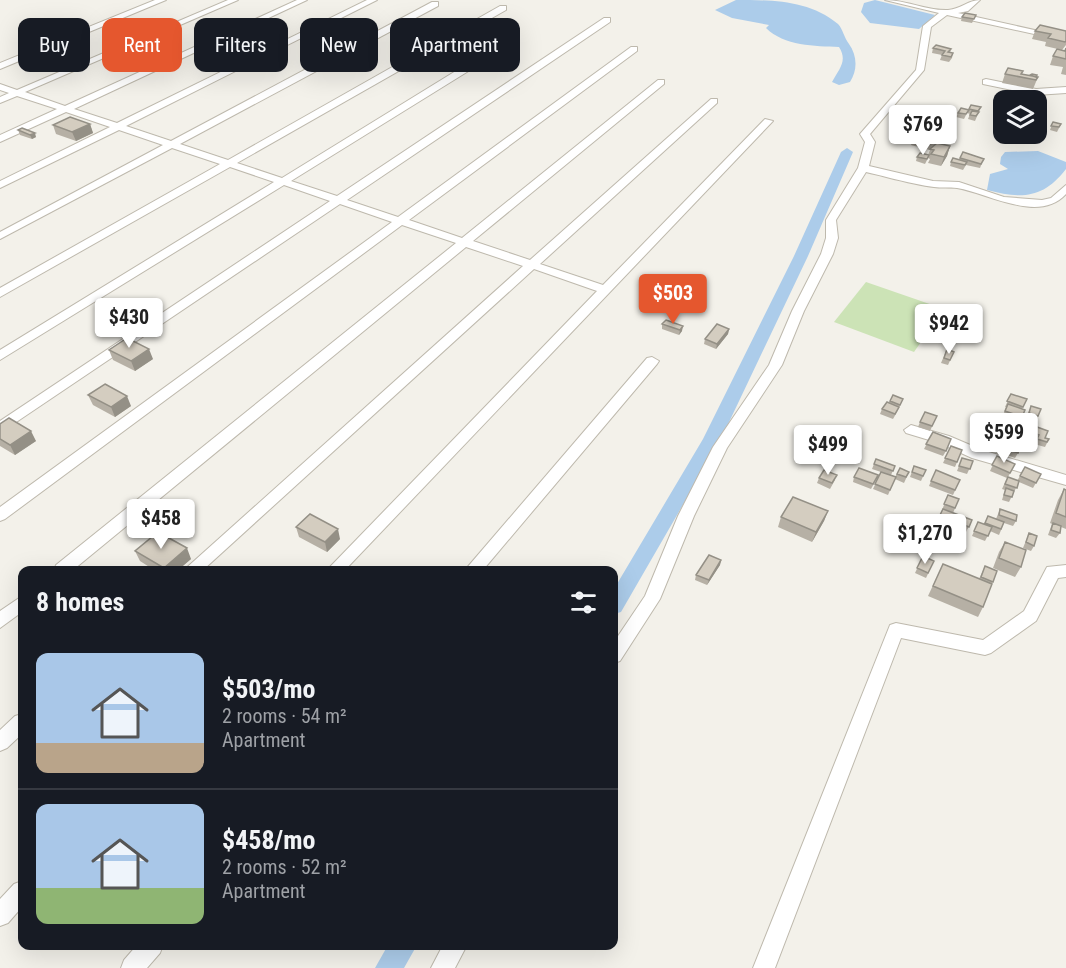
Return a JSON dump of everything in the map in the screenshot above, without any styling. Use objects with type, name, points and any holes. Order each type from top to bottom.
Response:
[{"type":"street","points":[[0,66],[162,0]]},
{"type":"street","points":[[0,100],[234,0]]},
{"type":"street","points":[[0,139],[303,0]]},
{"type":"street","points":[[0,185],[372,0]]},
{"type":"street","points":[[889,0],[1066,39]]},
{"type":"street","points":[[618,650],[652,599],[686,516],[720,447],[775,365],[798,311],[827,254],[832,237],[831,220],[863,168],[870,142],[865,134],[920,70],[927,26],[945,13],[965,9],[976,0]]},
{"type":"street","points":[[0,236],[435,4]]},
{"type":"street","points":[[0,294],[503,8]]},
{"type":"street","points":[[0,428],[607,20]]},
{"type":"street","points":[[0,515],[634,49]]},
{"type":"street","points":[[0,356],[461,72]]},
{"type":"street","points":[[67,566],[661,82]]},
{"type":"street","points":[[986,82],[1036,92],[1066,90]]},
{"type":"street","points":[[0,87],[607,290]]},
{"type":"street","points":[[196,566],[714,101]]},
{"type":"street","points":[[339,566],[768,121]]},
{"type":"street","points":[[863,168],[933,184],[958,185],[1003,200],[1024,203],[1056,200],[1066,188]]},
{"type":"street","points":[[476,566],[652,361]]},
{"type":"street","points":[[911,430],[944,439],[978,454],[1066,480]]},
{"type":"street","points":[[764,968],[896,630],[985,648],[1030,616],[1053,572],[1066,571]]},
{"type":"street","points":[[0,621],[18,606]]},
{"type":"street","points":[[0,742],[18,726]]},
{"type":"street","points":[[0,915],[18,896]]},
{"type":"street","points":[[132,968],[148,950]]},
{"type":"street","points":[[442,968],[453,950]]},
{"type":"green space","points":[[866,282],[944,309],[914,352],[834,322]]},
{"type":"water","points":[[736,0],[790,3],[827,16],[838,24],[852,48],[855,68],[850,82],[839,85],[832,82],[843,61],[839,47],[791,42],[773,34],[766,28],[769,25],[732,18],[715,10]]},
{"type":"water","points":[[875,0],[935,15],[919,29],[870,23],[861,12],[864,3]]},
{"type":"water","points":[[1038,151],[1066,162],[1066,169],[1049,186],[1031,194],[1021,195],[987,190],[990,174],[1008,169],[1000,164],[1005,152]]},
{"type":"building","points":[[965,13],[976,15],[974,19],[962,17]]},
{"type":"building","points":[[1040,25],[1066,31],[1066,41],[1048,38],[1051,34],[1035,31]]},
{"type":"building","points":[[936,45],[951,49],[948,52],[953,53],[951,57],[942,55],[945,51],[933,48]]},
{"type":"building","points":[[1066,48],[1066,59],[1053,56],[1057,49],[1065,51]]},
{"type":"building","points":[[1008,68],[1023,71],[1021,74],[1038,77],[1036,80],[1005,74]]},
{"type":"building","points":[[971,105],[981,107],[978,111],[969,109]]},
{"type":"building","points":[[961,108],[969,110],[966,114],[958,113]]},
{"type":"building","points":[[972,111],[979,112],[976,116],[970,115]]},
{"type":"building","points":[[70,117],[90,124],[72,132],[53,125]]},
{"type":"building","points":[[923,122],[945,127],[936,141],[914,136]]},
{"type":"building","points":[[1053,122],[1061,124],[1059,127],[1051,126]]},
{"type":"building","points":[[22,128],[35,133],[30,135],[18,130]]},
{"type":"building","points":[[937,143],[950,146],[944,157],[931,154],[934,150],[930,149]]},
{"type":"building","points":[[963,152],[984,159],[981,164],[960,158]]},
{"type":"building","points":[[920,153],[929,155],[927,159],[917,157]]},
{"type":"building","points":[[953,158],[967,162],[965,165],[951,162]]},
{"type":"building","points":[[666,320],[683,326],[680,330],[662,324]]},
{"type":"building","points":[[717,324],[729,329],[717,344],[705,339]]},
{"type":"building","points":[[127,338],[149,349],[131,361],[109,350]]},
{"type":"building","points":[[947,349],[954,352],[950,360],[944,358]]},
{"type":"building","points":[[105,384],[127,396],[111,407],[88,395]]},
{"type":"building","points":[[1011,394],[1027,399],[1023,407],[1007,401]]},
{"type":"building","points":[[893,395],[903,399],[900,405],[890,401]]},
{"type":"building","points":[[887,402],[899,407],[895,414],[882,409]]},
{"type":"building","points":[[1008,404],[1025,410],[1022,417],[1005,411]]},
{"type":"building","points":[[1031,406],[1041,409],[1038,416],[1029,413]]},
{"type":"building","points":[[925,412],[937,416],[932,426],[920,422]]},
{"type":"building","points":[[9,418],[31,431],[10,445],[0,439],[0,424]]},
{"type":"building","points":[[1014,420],[1022,422],[1021,427],[1013,425]]},
{"type":"building","points":[[1025,422],[1032,425],[1031,429],[1023,426]]},
{"type":"building","points":[[1037,427],[1048,431],[1045,438],[1049,439],[1047,442],[1037,439],[1039,435],[1034,433]]},
{"type":"building","points":[[1024,429],[1030,431],[1027,438],[1021,435]]},
{"type":"building","points":[[933,432],[951,439],[946,451],[926,444]]},
{"type":"building","points":[[1009,440],[1021,444],[1018,453],[1006,449]]},
{"type":"building","points":[[951,446],[962,450],[957,462],[945,458]]},
{"type":"building","points":[[997,456],[1015,464],[1010,473],[992,465]]},
{"type":"building","points":[[962,458],[973,461],[970,469],[959,466]]},
{"type":"building","points":[[876,459],[895,466],[893,471],[874,464]]},
{"type":"building","points":[[914,466],[926,470],[923,476],[912,472]]},
{"type":"building","points":[[1025,467],[1041,474],[1036,483],[1020,476]]},
{"type":"building","points":[[859,468],[878,475],[873,484],[854,477]]},
{"type":"building","points":[[900,468],[909,472],[906,477],[897,474]]},
{"type":"building","points":[[824,470],[837,475],[832,483],[819,478]]},
{"type":"building","points":[[936,470],[960,480],[955,490],[931,481]]},
{"type":"building","points":[[881,472],[896,477],[890,490],[875,484]]},
{"type":"building","points":[[1008,477],[1019,481],[1017,488],[1005,484]]},
{"type":"building","points":[[1006,488],[1014,491],[1012,497],[1004,495]]},
{"type":"building","points":[[1064,489],[1066,490],[1066,517],[1056,513]]},
{"type":"building","points":[[948,495],[959,499],[955,508],[944,504]]},
{"type":"building","points":[[793,497],[828,511],[816,532],[781,517]]},
{"type":"building","points":[[943,509],[972,520],[969,527],[940,515]]},
{"type":"building","points":[[1000,509],[1017,515],[1016,521],[999,515]]},
{"type":"building","points":[[310,514],[338,529],[325,542],[296,527]]},
{"type":"building","points":[[897,516],[910,521],[902,537],[889,532]]},
{"type":"building","points":[[988,516],[1004,522],[1001,529],[985,523]]},
{"type":"building","points":[[937,519],[945,522],[940,539],[931,536]]},
{"type":"building","points":[[978,522],[992,527],[988,536],[974,531]]},
{"type":"building","points":[[1053,523],[1061,526],[1060,533],[1051,530]]},
{"type":"building","points":[[158,532],[187,548],[166,566],[161,566],[135,551]]},
{"type":"building","points":[[1029,533],[1037,536],[1034,546],[1026,542]]},
{"type":"building","points":[[1005,542],[1026,550],[1021,567],[999,558]]},
{"type":"building","points":[[709,555],[721,560],[709,580],[696,575]]},
{"type":"building","points":[[923,556],[934,561],[928,573],[917,568]]},
{"type":"building","points":[[943,564],[992,584],[983,607],[933,586]]},
{"type":"building","points":[[985,566],[997,571],[993,582],[981,577]]},
{"type":"waterway","points":[[618,599],[712,439],[801,256],[847,152]]},
{"type":"waterway","points":[[388,968],[401,950]]}]
